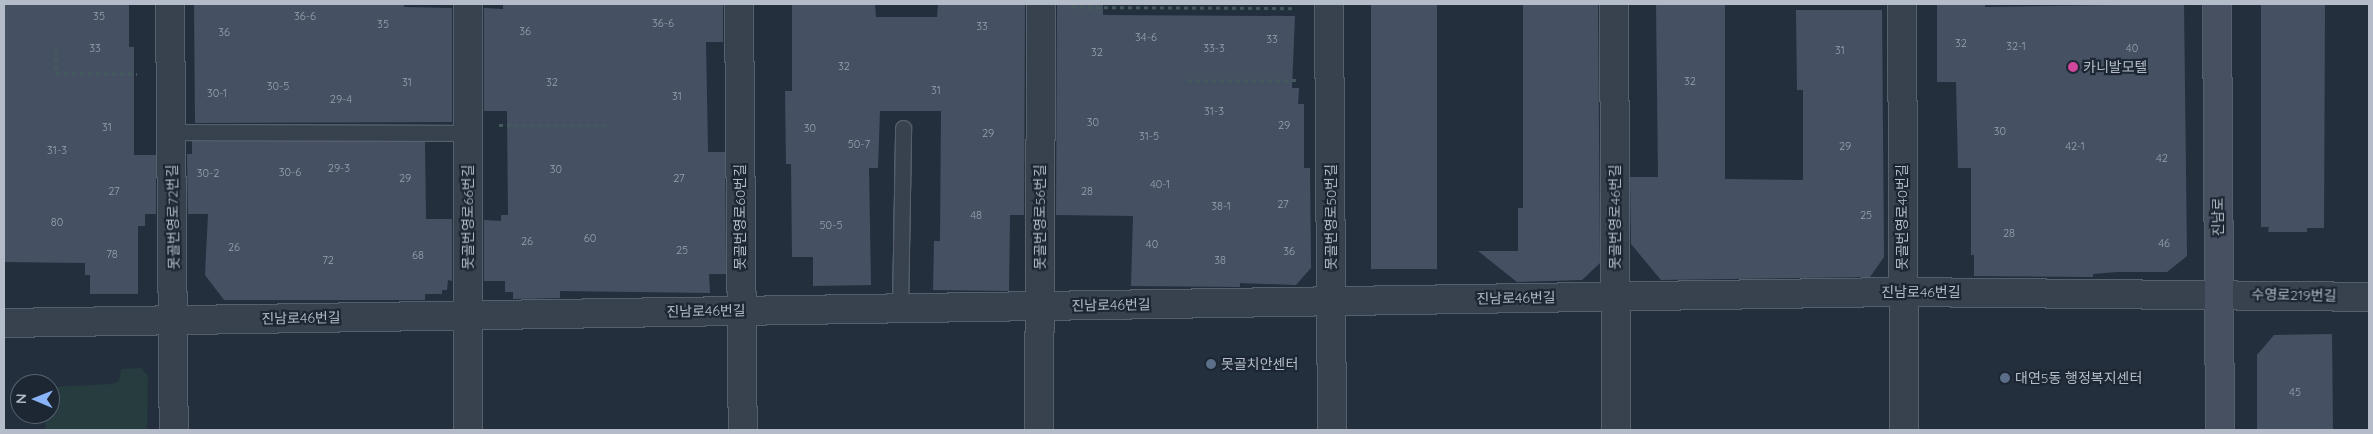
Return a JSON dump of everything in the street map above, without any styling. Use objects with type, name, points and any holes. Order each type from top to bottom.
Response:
[{"type":"main road","name":"진남로","points":[[2217,4],[2220,430]]},
{"type":"street","name":"못골번영로72번길","points":[[170,4],[174,430]]},
{"type":"street","name":"못골번영로66번길","points":[[468,4],[468,430]]},
{"type":"street","name":"못골번영로60번길","points":[[739,4],[740,311],[743,430]]},
{"type":"street","name":"못골번영로46번길","points":[[1614,4],[1616,430]]},
{"type":"street","name":"못골번영로40번길","points":[[1902,4],[1904,430]]},
{"type":"street","name":"못골번영로56번길","points":[[1040,430],[1041,5]]},
{"type":"street","name":"못골번영로50번길","points":[[1329,6],[1332,430]]},
{"type":"street","name":"진남로46번길","points":[[4,323],[1902,292],[2219,294]]},
{"type":"street","name":"수영로219번길","points":[[2219,294],[2369,297]]},
{"type":"lane","points":[[900,308],[903,128]]},
{"type":"lane","points":[[172,132],[468,129]]},
{"type":"path","points":[[1041,5],[1329,6]]},
{"type":"path","points":[[56,50],[56,74],[172,74]]},
{"type":"path","points":[[1188,80],[1330,80]]},
{"type":"path","points":[[468,129],[609,125]]},
{"type":"green space","points":[[141,368],[148,376],[147,430],[45,430],[45,424],[60,424],[60,387],[112,384],[119,381],[121,369]]},
{"type":"building","points":[[4,4],[129,4],[129,47],[134,47],[134,155],[156,155],[156,214],[145,214],[145,226],[138,226],[138,294],[90,294],[90,275],[85,275],[85,263],[4,262]]},
{"type":"building","points":[[194,4],[404,4],[404,7],[452,8],[452,122],[195,123]]},
{"type":"building","points":[[503,4],[723,4],[723,42],[706,42],[708,152],[725,152],[726,274],[709,274],[710,293],[560,291],[560,298],[513,299],[513,292],[505,292],[505,281],[484,281],[484,220],[501,221],[501,215],[508,215],[507,111],[484,111],[484,8],[503,9]]},
{"type":"building","points":[[792,4],[875,4],[876,17],[937,17],[938,4],[1025,4],[1024,215],[1010,215],[1009,291],[933,290],[934,241],[940,241],[941,111],[880,111],[878,168],[869,168],[871,285],[813,286],[813,257],[792,257],[791,164],[786,164],[785,91],[792,91]]},
{"type":"building","points":[[1057,4],[1103,4],[1103,15],[1295,16],[1292,88],[1299,88],[1298,104],[1304,104],[1304,168],[1310,168],[1311,268],[1296,285],[1240,283],[1240,287],[1131,286],[1133,216],[1056,215]]},
{"type":"building","points":[[1371,4],[1437,4],[1437,269],[1371,269]]},
{"type":"building","points":[[1523,4],[1598,4],[1600,263],[1582,280],[1517,282],[1478,251],[1518,251],[1518,208],[1523,208]]},
{"type":"building","points":[[1937,4],[1985,4],[1985,7],[2184,4],[2187,256],[2167,272],[2117,272],[2093,274],[2093,277],[1974,276],[1974,255],[1971,255],[1971,168],[1958,168],[1956,82],[1937,82]]},
{"type":"building","points":[[2261,4],[2325,4],[2324,228],[2307,228],[2307,232],[2268,232],[2269,227],[2261,227]]},
{"type":"building","points":[[1656,5],[1725,5],[1725,179],[1803,180],[1803,90],[1797,90],[1796,10],[1882,10],[1884,257],[1870,277],[1661,280],[1631,244],[1630,177],[1658,177]]},
{"type":"building","points":[[192,141],[425,142],[426,219],[452,219],[452,281],[448,280],[447,290],[442,290],[442,294],[425,294],[425,300],[224,300],[205,275],[208,214],[188,214],[187,154],[192,154]]},
{"type":"building","points":[[2332,334],[2333,430],[2257,430],[2257,355],[2274,335]]},
{"type":"place","name":"카니발모텔","points":[[2073,67]]},
{"type":"place","name":"못골치안센터","points":[[1211,364]]},
{"type":"place","name":"대연5동 행정복지센터","points":[[2005,378]]}]
